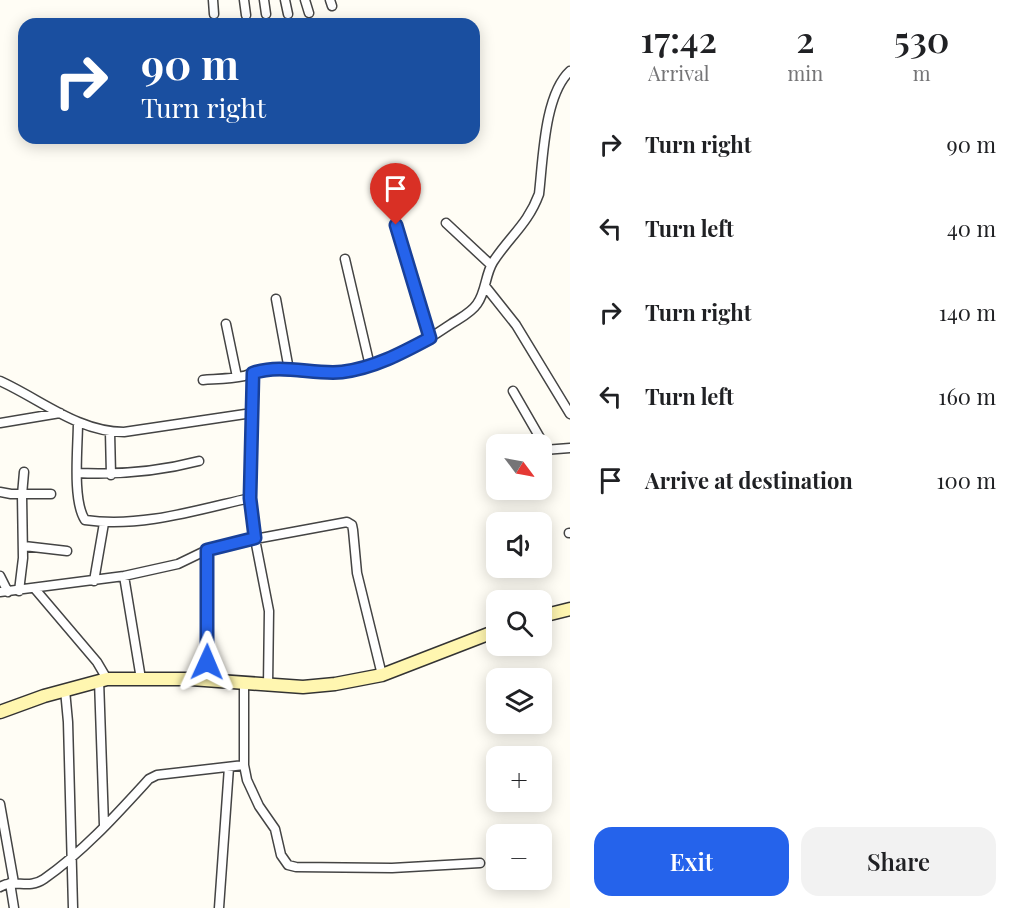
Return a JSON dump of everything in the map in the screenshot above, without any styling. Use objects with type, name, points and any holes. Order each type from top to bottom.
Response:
[{"type":"main road","points":[[552,614],[570,609]]},
{"type":"main road","points":[[0,712],[103,680],[141,679],[268,686],[314,686],[382,675],[486,634]]},
{"type":"street","points":[[213,0],[214,14]]},
{"type":"street","points":[[244,0],[246,15]]},
{"type":"street","points":[[264,0],[266,14]]},
{"type":"street","points":[[285,0],[288,14]]},
{"type":"street","points":[[305,0],[309,13]]},
{"type":"street","points":[[202,380],[289,370],[314,373],[343,372],[370,366],[430,338],[468,312],[477,304],[491,265],[530,215],[535,205],[539,194],[548,120],[559,84],[569,73]]},
{"type":"street","points":[[446,223],[491,265]]},
{"type":"street","points":[[396,225],[430,338]]},
{"type":"street","points":[[345,259],[370,366]]},
{"type":"street","points":[[485,286],[516,325],[570,414]]},
{"type":"street","points":[[276,299],[289,370]]},
{"type":"street","points":[[226,324],[237,377]]},
{"type":"street","points":[[253,373],[250,498],[269,611],[268,686]]},
{"type":"street","points":[[0,381],[78,422],[110,432],[124,432],[252,413]]},
{"type":"street","points":[[513,392],[535,434]]},
{"type":"street","points":[[0,423],[60,413]]},
{"type":"street","points":[[78,422],[79,506],[85,520],[104,523],[166,517],[250,498]]},
{"type":"street","points":[[110,432],[111,475]]},
{"type":"street","points":[[552,449],[570,448]]},
{"type":"street","points":[[77,473],[111,475],[174,468],[199,461]]},
{"type":"street","points":[[19,591],[24,546],[22,495],[24,472]]},
{"type":"street","points":[[0,492],[22,495],[51,494]]},
{"type":"street","points":[[0,576],[4,592],[124,576],[178,564],[207,550],[255,538],[347,522],[352,525],[357,573],[382,675]]},
{"type":"street","points":[[94,580],[104,523]]},
{"type":"street","points":[[24,546],[66,551]]},
{"type":"street","points":[[206,681],[207,550]]},
{"type":"street","points":[[124,576],[141,679]]},
{"type":"street","points":[[35,589],[97,662],[103,680],[104,825]]},
{"type":"street","points":[[244,685],[244,765],[247,780],[259,806],[275,829],[281,855],[288,865],[392,868],[480,863]]},
{"type":"street","points":[[65,690],[68,722],[73,908]]},
{"type":"street","points":[[0,887],[12,883],[24,885],[42,880],[71,857],[148,779],[157,775],[244,765]]},
{"type":"street","points":[[219,908],[229,767]]},
{"type":"street","points":[[0,804],[14,908]]},
{"type":"route","points":[[207,662],[207,550],[255,538],[250,498],[253,373],[299,370],[314,373],[343,372],[387,360],[430,338],[396,225]]}]
